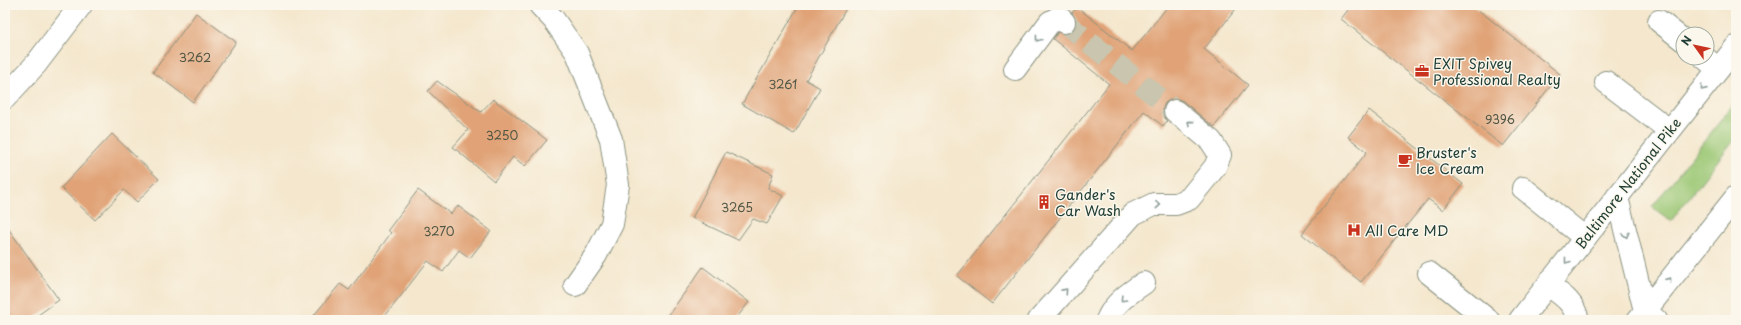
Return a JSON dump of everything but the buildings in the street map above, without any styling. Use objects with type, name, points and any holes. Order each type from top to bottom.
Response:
[{"type":"main road","points":[[5,98],[36,64],[81,5]]},
{"type":"main road","points":[[540,5],[554,20],[577,53],[612,139],[618,185],[612,224],[596,255],[575,285]]},
{"type":"main road","points":[[1015,69],[1050,22],[1059,17],[1064,22]]},
{"type":"main road","points":[[1659,21],[1675,34]]},
{"type":"main road","name":"Baltimore National Pike","points":[[1715,61],[1736,47]]},
{"type":"main road","name":"Baltimore National Pike","points":[[1520,320],[1669,130],[1710,66]]},
{"type":"main road","points":[[1606,82],[1669,130]]},
{"type":"main road","points":[[1039,320],[1134,214],[1154,204],[1176,204],[1189,199],[1215,167],[1220,155],[1211,142],[1175,111]]},
{"type":"main road","points":[[1523,188],[1585,238]]},
{"type":"main road","points":[[1617,197],[1646,317]]},
{"type":"main road","points":[[1646,317],[1733,208]]},
{"type":"main road","points":[[1429,273],[1488,320]]},
{"type":"main road","points":[[1107,320],[1110,313],[1125,295],[1144,283]]},
{"type":"main road","points":[[1548,285],[1568,299],[1576,312],[1578,320]]},
{"type":"green space","points":[[1736,101],[1736,137],[1671,221],[1652,207]]},
{"type":"tunnel","points":[[1064,22],[1175,111]]},
{"type":"place","name":"EXIT Spivey Professional Realty","points":[[1422,71]]},
{"type":"place","name":"Bruster's Ice Cream","points":[[1405,160]]},
{"type":"place","name":"Gander's Car Wash","points":[[1044,202]]},
{"type":"place","name":"All Care MD","points":[[1354,230]]}]
